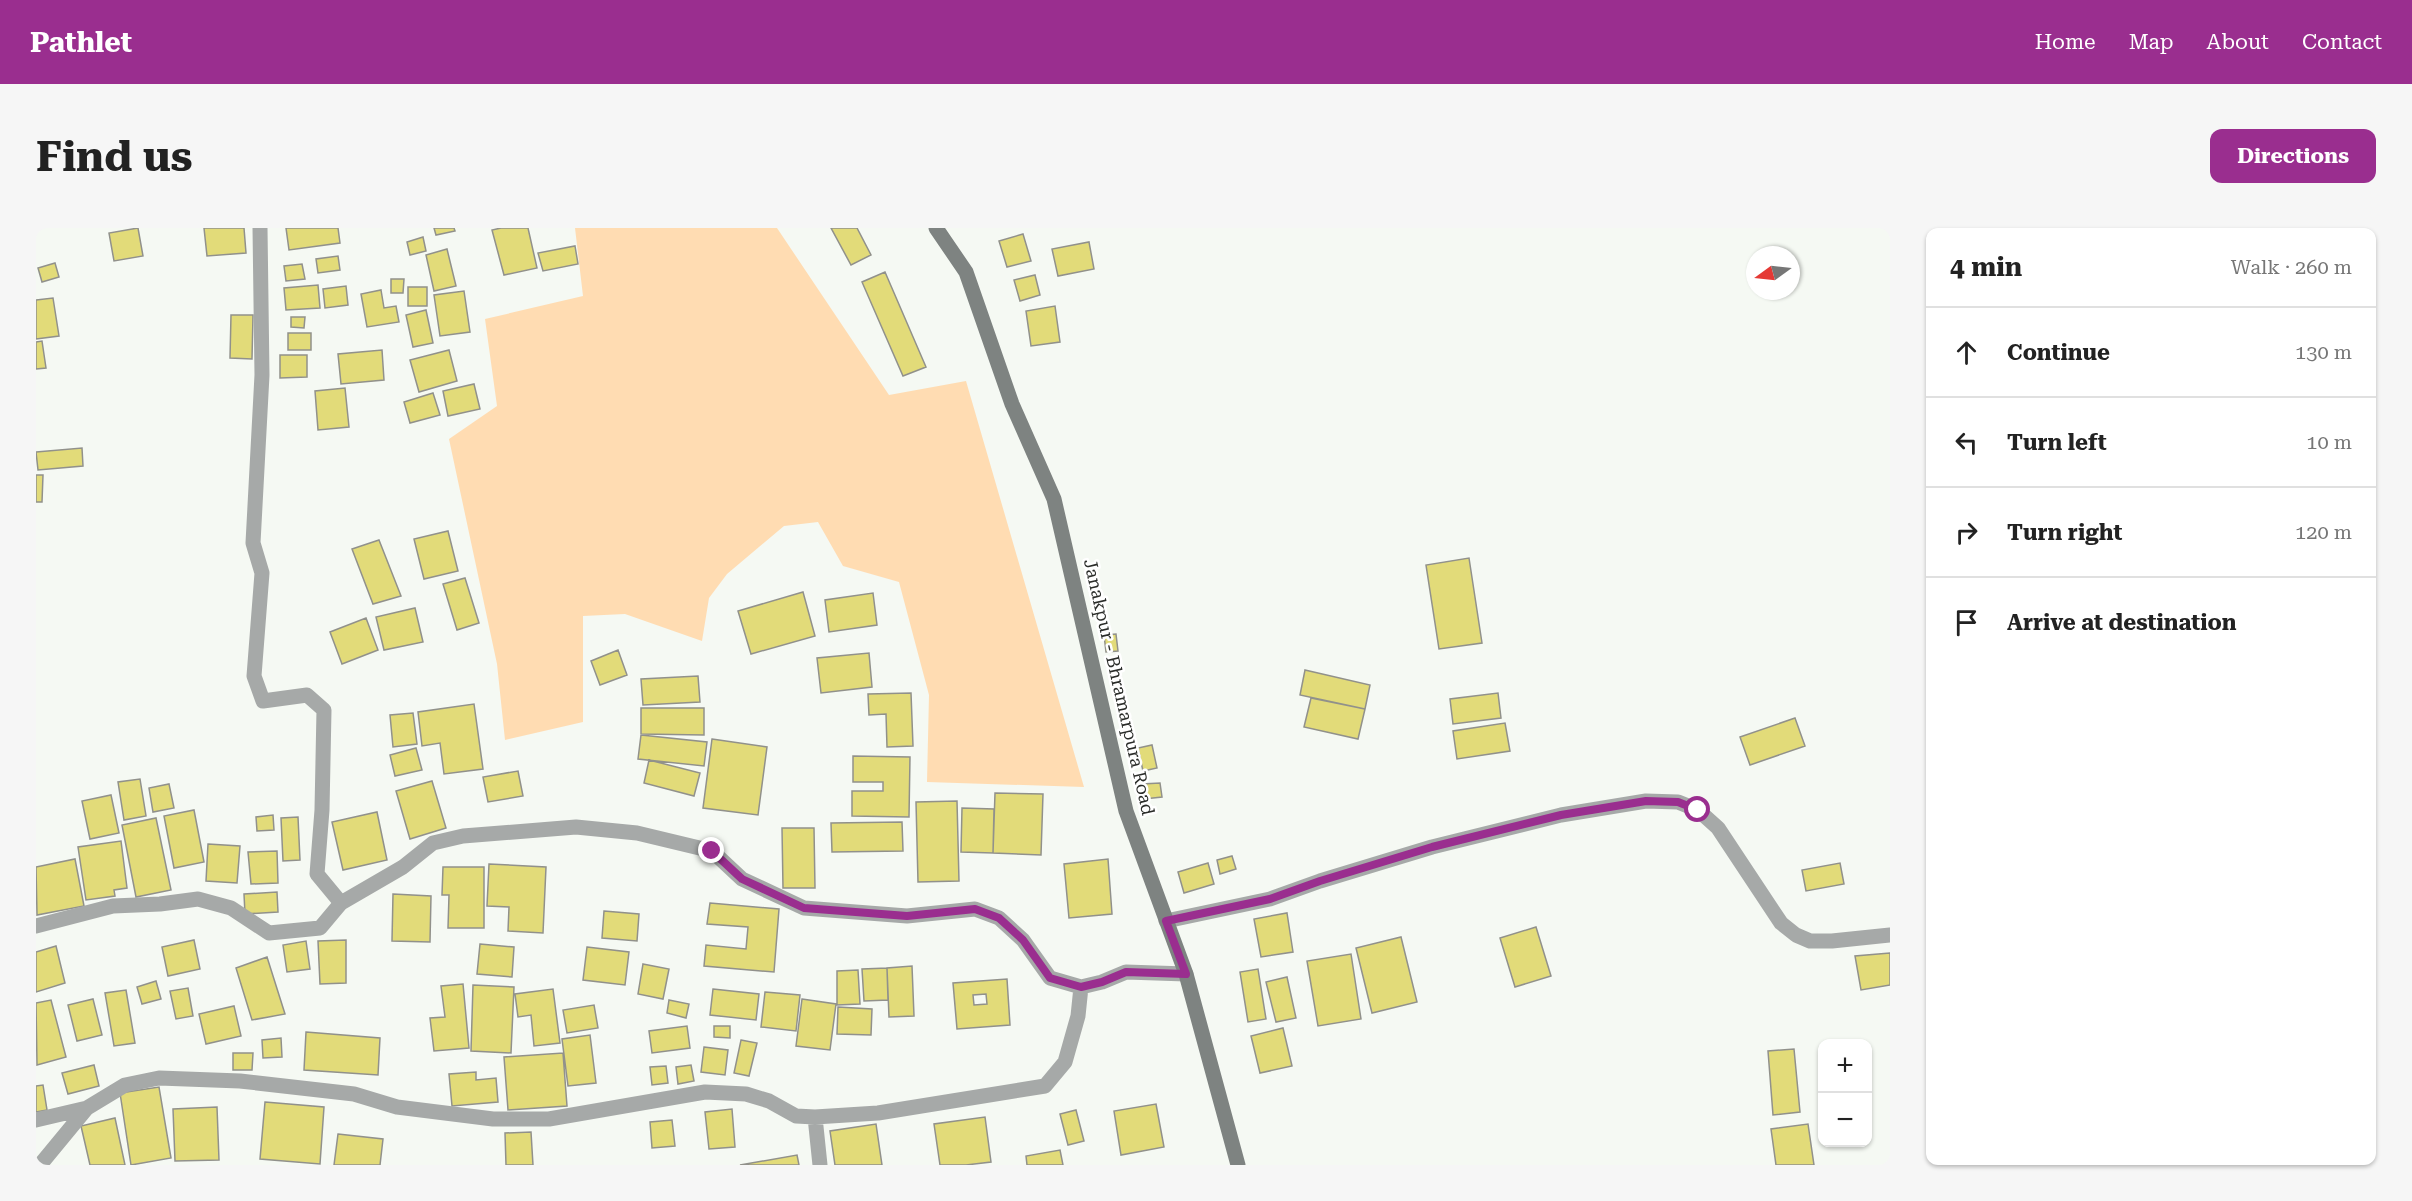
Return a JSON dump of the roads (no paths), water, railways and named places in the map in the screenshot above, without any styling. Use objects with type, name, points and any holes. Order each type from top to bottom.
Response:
[{"type":"street","points":[[260,228],[262,375],[253,543],[262,573],[254,676],[263,701],[307,695],[324,710],[322,810],[317,874],[341,903]]},
{"type":"street","name":"Janakpur - Bhramarpura Road","points":[[936,228],[966,272],[1012,404],[1054,499],[1126,811],[1186,974],[1238,1165]]},
{"type":"street","points":[[1166,921],[1270,899],[1320,881],[1432,847],[1561,815],[1646,801],[1678,802],[1698,810],[1718,828],[1781,923],[1796,935],[1810,941],[1832,942],[1890,934]]},
{"type":"street","points":[[36,926],[113,906],[160,904],[198,899],[231,908],[269,933],[320,928],[341,903],[403,867],[433,843],[463,836],[576,827],[637,833],[712,851],[742,879],[804,908],[907,916],[975,909],[999,918],[1023,940],[1050,978],[1081,987],[1102,982],[1126,972],[1186,974]]},
{"type":"street","points":[[36,1120],[87,1108],[124,1085],[159,1078],[240,1081],[354,1094],[397,1107],[493,1119],[549,1119],[705,1092],[746,1094],[769,1101],[796,1116],[815,1118],[878,1113],[1045,1086],[1065,1062],[1078,1016],[1081,987]]},
{"type":"street","points":[[40,1165],[87,1108]]},
{"type":"street","points":[[815,1118],[820,1165]]}]
